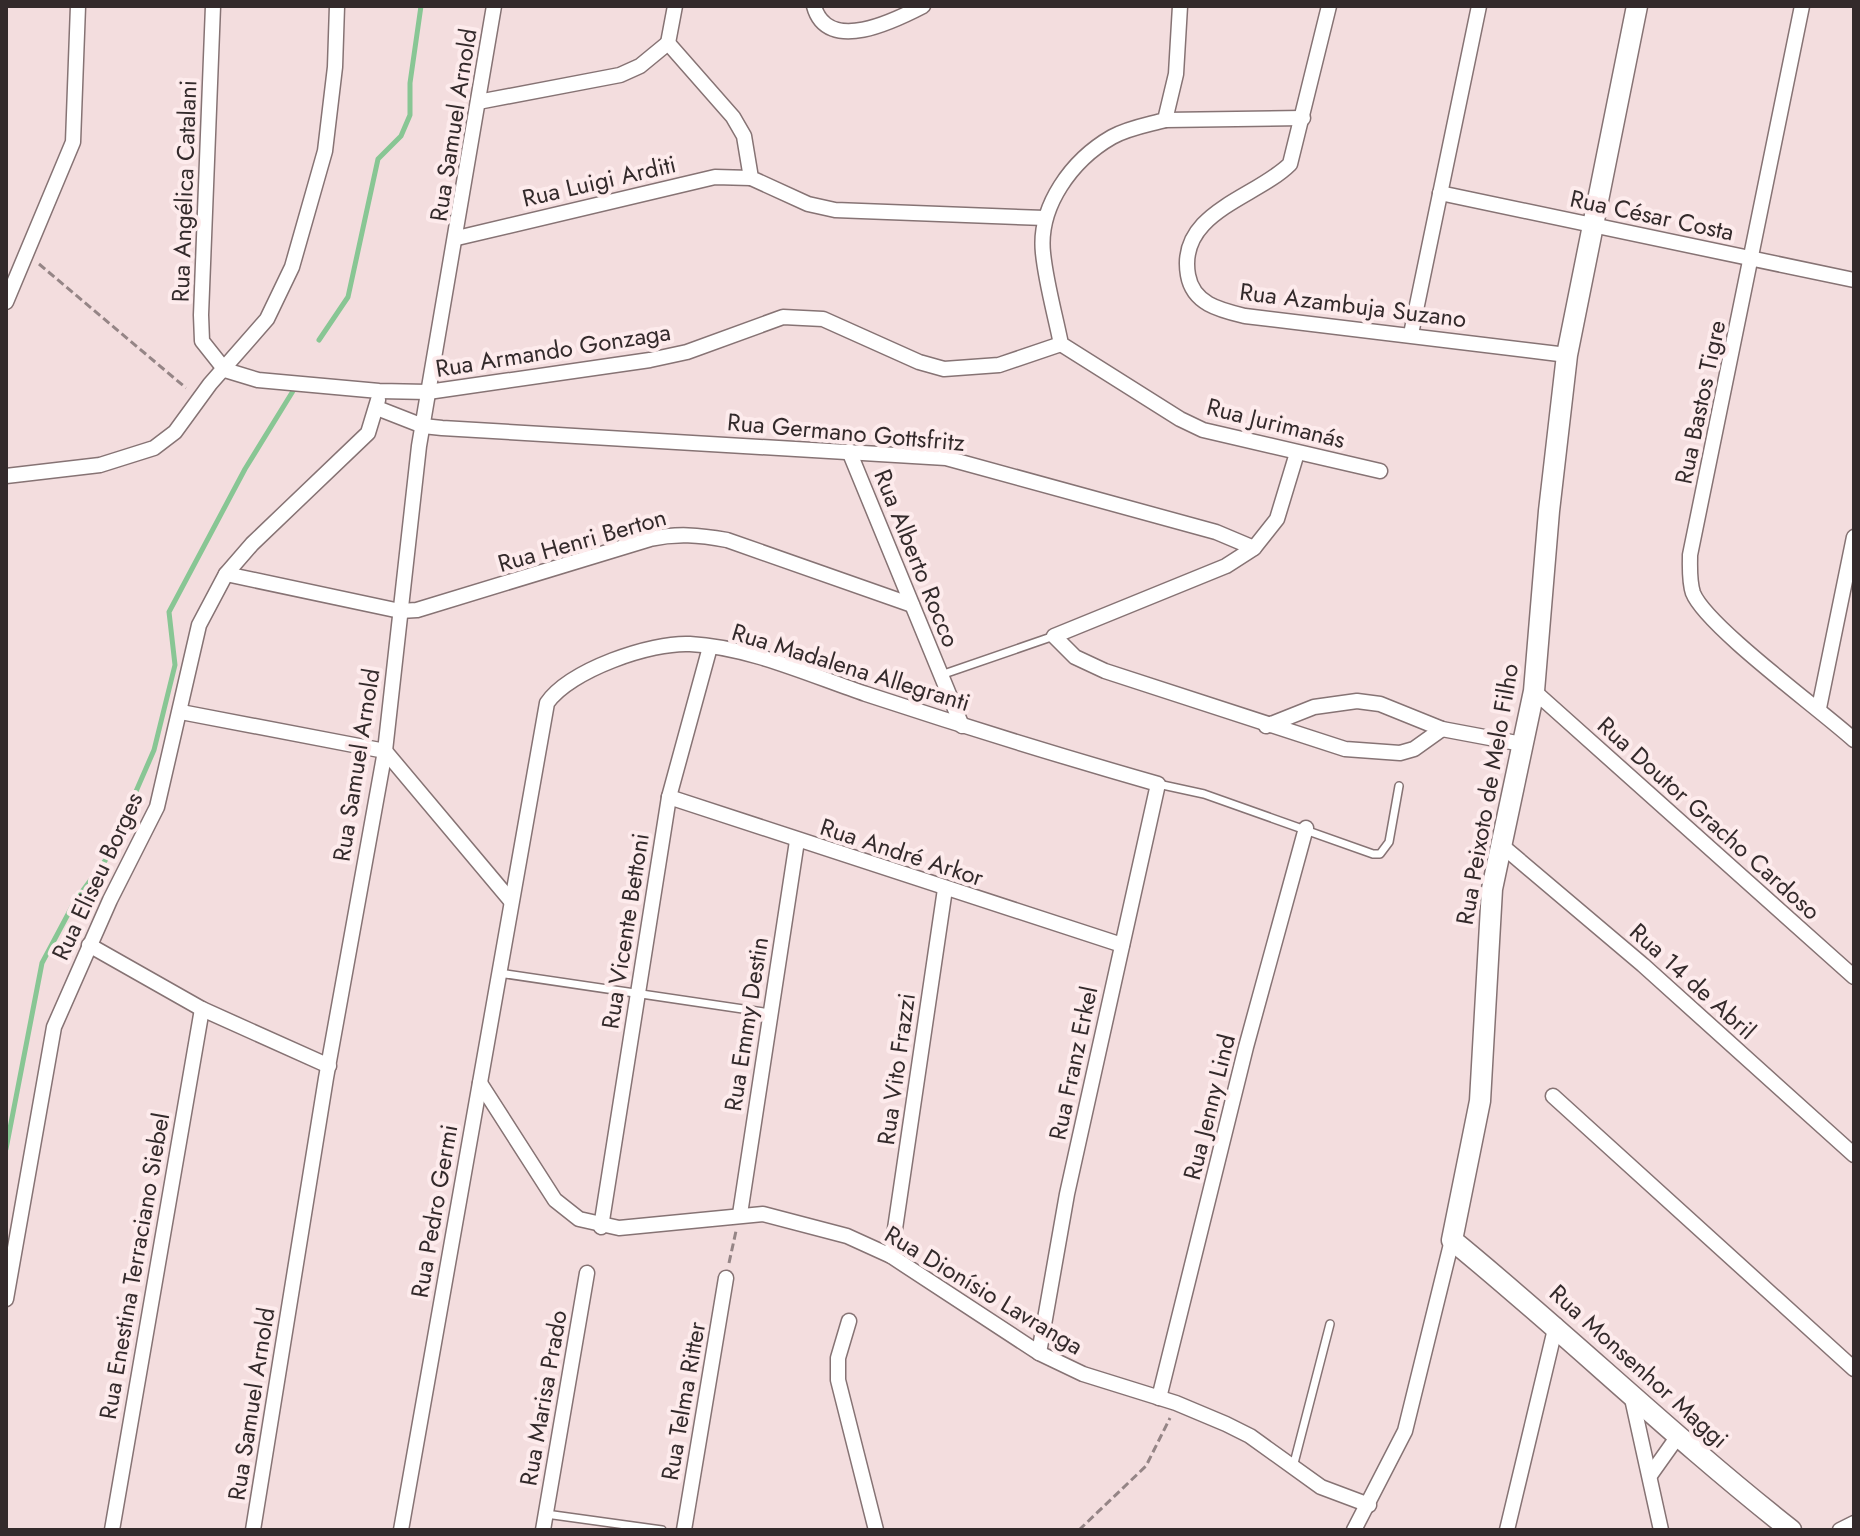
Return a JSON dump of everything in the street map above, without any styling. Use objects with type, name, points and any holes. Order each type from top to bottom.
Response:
[{"type":"street","points":[[6,302],[73,142],[78,6]]},
{"type":"street","name":"Rua Angélica Catalani","points":[[213,6],[201,315],[202,341],[225,370]]},
{"type":"street","points":[[6,476],[62,471],[130,458],[154,448],[175,432],[267,319],[292,267],[325,151],[335,67],[337,6]]},
{"type":"street","name":"Rua Samuel Arnold","points":[[253,1530],[329,1066],[385,751],[423,426],[494,6]]},
{"type":"street","points":[[478,102],[620,75],[640,66],[668,43],[675,6]]},
{"type":"street","points":[[814,6],[817,15],[829,25],[846,31],[886,25],[923,6]]},
{"type":"street","points":[[1165,120],[1178,60],[1180,6]]},
{"type":"street","name":"Rua Azambuja Suzano","points":[[1329,6],[1290,164],[1274,181],[1228,203],[1197,230],[1189,245],[1188,262],[1198,297],[1214,308],[1245,316],[1567,355]]},
{"type":"street","points":[[1411,334],[1479,6]]},
{"type":"street","name":"Rua Peixoto de Melo Filho","points":[[1354,1530],[1405,1431],[1452,1240],[1480,1101],[1488,937],[1500,844],[1534,691],[1549,511],[1567,355],[1637,6]]},
{"type":"street","name":"Rua Bastos Tigre","points":[[1802,6],[1690,555],[1690,574],[1693,592],[1701,606],[1724,630],[1854,740]]},
{"type":"street","points":[[668,43],[733,117],[744,136],[751,178],[808,204],[835,210],[1045,218]]},
{"type":"street","points":[[1061,344],[1043,251],[1045,218],[1055,195],[1075,169],[1110,138],[1165,120],[1303,118]]},
{"type":"street","name":"Rua Luigi Arditi","points":[[457,238],[715,177],[751,178]]},
{"type":"street","name":"Rua César Costa","points":[[1440,193],[1854,280]]},
{"type":"street","name":"Rua Armando Gonzaga","points":[[225,370],[258,380],[379,391],[428,392],[663,357],[783,317],[823,319],[919,362],[944,369],[971,370],[999,365],[1061,344]]},
{"type":"street","name":"Rua Jurimanás","points":[[1061,344],[1180,419],[1203,430],[1380,471]]},
{"type":"street","name":"Rua Eliseu Borges","points":[[6,1299],[54,1027],[89,945],[157,807],[199,625],[226,574],[252,544],[368,433],[379,391]]},
{"type":"street","name":"Rua Germano Gottsfritz","points":[[377,408],[423,426],[946,458],[1216,532],[1254,548]]},
{"type":"street","name":"Rua Alberto Rocco","points":[[849,451],[962,726]]},
{"type":"street","points":[[1297,453],[1277,519],[1254,548],[1226,566],[1054,636],[1075,657],[1087,664],[1266,726],[1345,749],[1385,753],[1414,749],[1442,729]]},
{"type":"street","name":"Rua Henri Berton","points":[[400,611],[417,610],[676,534],[727,540],[912,605]]},
{"type":"street","points":[[1819,708],[1854,537]]},
{"type":"street","points":[[226,574],[400,611]]},
{"type":"street","name":"Rua Madalena Allegranti","points":[[511,901],[542,725],[553,695],[564,685],[597,668],[639,652],[672,644],[710,647],[786,667],[962,726],[1158,784]]},
{"type":"street","name":"Rua Vicente Bettoni","points":[[601,1227],[669,797],[710,647]]},
{"type":"street","name":"Rua Doutor Gracho Cardoso","points":[[1534,691],[1854,977]]},
{"type":"street","points":[[1266,726],[1314,707],[1357,701],[1380,704],[1442,729],[1522,744]]},
{"type":"street","points":[[181,712],[385,751],[511,901]]},
{"type":"street","name":"Rua Franz Erkel","points":[[1039,1353],[1067,1194],[1158,784]]},
{"type":"street","name":"Rua André Arkor","points":[[669,797],[1122,945]]},
{"type":"street","name":"Rua Jenny Lind","points":[[1159,1398],[1246,1047],[1306,828]]},
{"type":"street","name":"Rua Emmy Destin","points":[[740,1214],[797,841]]},
{"type":"street","name":"Rua 14 de Abril","points":[[1500,844],[1643,965],[1854,1155]]},
{"type":"street","name":"Rua Vito Frazzi","points":[[891,1256],[945,889]]},
{"type":"street","name":"Rua Pedro Germi","points":[[401,1530],[511,901]]},
{"type":"street","points":[[89,945],[202,1009],[329,1066]]},
{"type":"street","name":"Rua Enestina Terraciano Siebel","points":[[112,1530],[202,1009]]},
{"type":"street","name":"Rua Dionísio Lavranga","points":[[480,1083],[555,1200],[579,1219],[601,1227],[660,1226],[740,1214],[791,1219],[891,1256],[1039,1353],[1083,1374],[1176,1403],[1250,1436],[1321,1487],[1369,1505]]},
{"type":"street","points":[[1553,1096],[1854,1369]]},
{"type":"street","name":"Rua Monsenhor Maggi","points":[[1452,1240],[1556,1325],[1678,1436],[1791,1530]]},
{"type":"street","name":"Rua Marisa Prado","points":[[543,1530],[587,1273]]},
{"type":"street","name":"Rua Telma Ritter","points":[[684,1530],[726,1278]]},
{"type":"street","points":[[849,1321],[838,1358],[838,1380],[876,1530]]},
{"type":"street","points":[[1507,1530],[1556,1325]]},
{"type":"street","points":[[1631,1393],[1661,1530]]},
{"type":"street","points":[[1651,1474],[1678,1436]]},
{"type":"street","points":[[1840,1530],[1854,1523]]},
{"type":"lane","points":[[941,675],[1054,636]]},
{"type":"lane","points":[[1158,784],[1204,794],[1306,828],[1365,852],[1380,854],[1389,842],[1399,786]]},
{"type":"lane","points":[[499,973],[770,1013]]},
{"type":"lane","points":[[1293,1467],[1330,1324]]},
{"type":"lane","points":[[546,1514],[662,1530]]},
{"type":"path","points":[[27,253],[199,399]]},
{"type":"path","points":[[726,1278],[740,1214]]},
{"type":"path","points":[[1079,1530],[1146,1466],[1176,1403]]},
{"type":"waterway","points":[[319,340],[348,297],[378,159],[401,136],[410,115],[410,83],[421,6]]},
{"type":"waterway","points":[[6,1149],[42,963],[75,901],[107,858],[154,750],[175,665],[169,612],[245,469],[293,391]]}]
